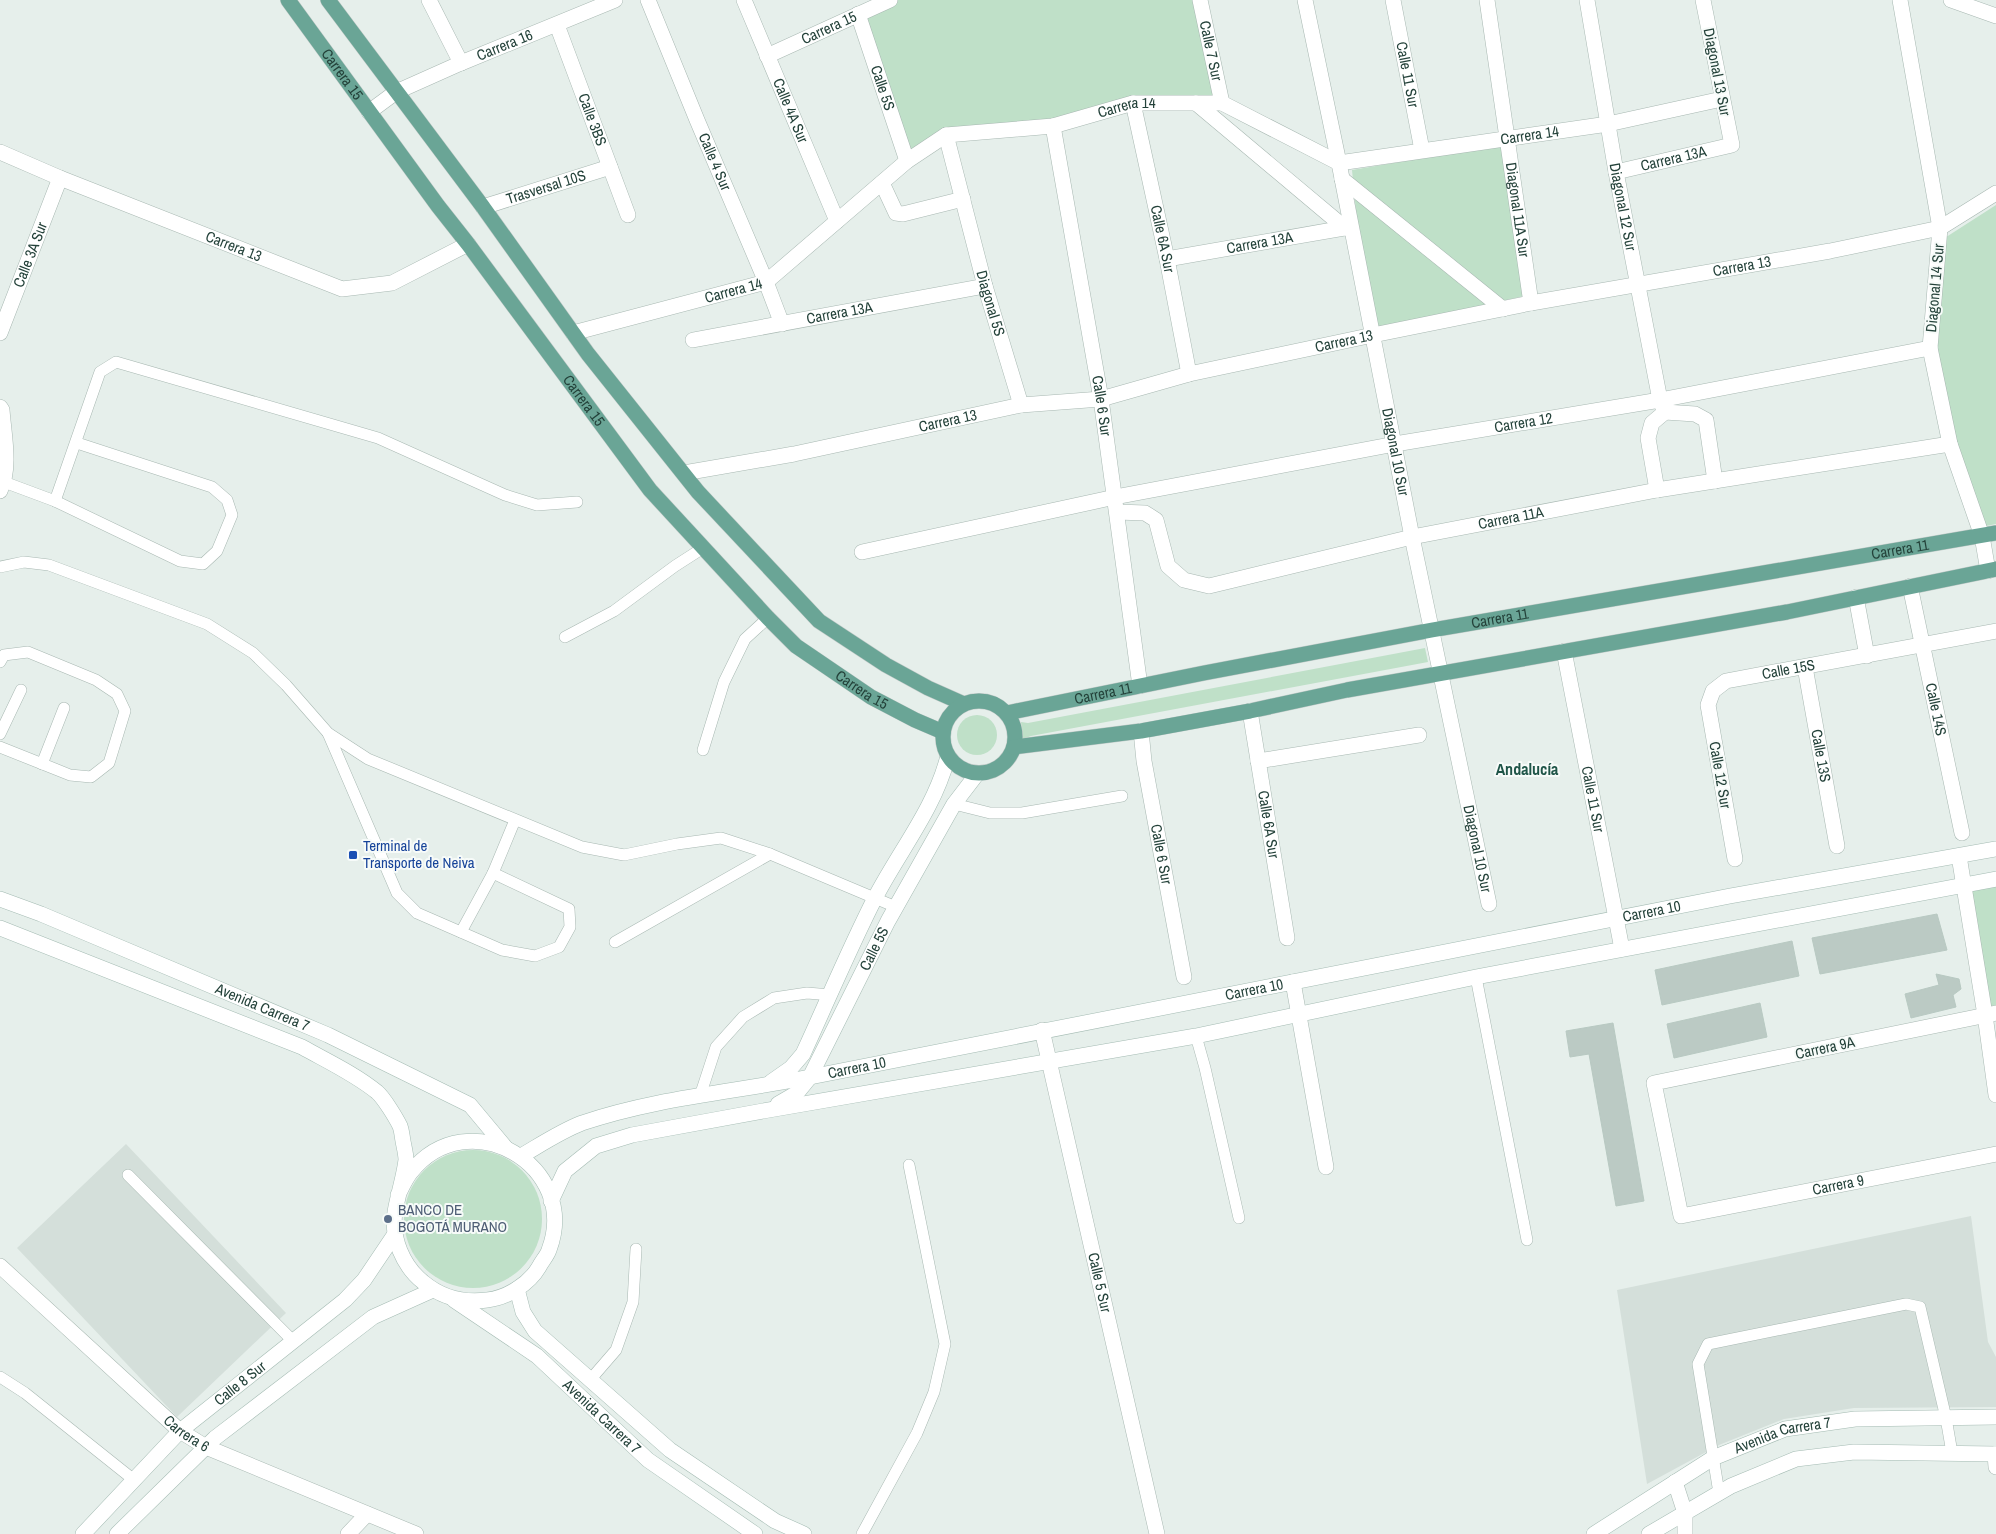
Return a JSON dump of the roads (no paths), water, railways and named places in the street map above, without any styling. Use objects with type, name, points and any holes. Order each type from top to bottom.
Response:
[{"type":"main road","name":"Carrera 15","points":[[288,0],[438,206],[650,490],[796,646],[871,697],[943,732]]},
{"type":"main road","name":"Carrera 15","points":[[328,0],[483,207],[588,354],[698,492],[819,621],[886,665],[928,688],[964,704]]},
{"type":"main road","name":"Carrera 11","points":[[1007,713],[1432,630],[1989,534]]},
{"type":"main road","points":[[1014,747],[1141,731],[1250,711],[1347,690],[1788,612],[1992,570]]},
{"type":"main road","points":[[975,701],[987,701],[1007,713],[1014,729],[1014,747],[1009,758],[1000,767],[989,772],[977,774],[963,771],[955,765],[948,756],[943,732],[946,721],[954,711],[964,704],[975,701]]},
{"type":"street","points":[[429,0],[461,63]]},
{"type":"street","name":"Carrera 16","points":[[370,112],[396,92],[614,0]]},
{"type":"street","name":"Calle 4 Sur","points":[[648,0],[782,324]]},
{"type":"street","name":"Calle 4A Sur","points":[[744,0],[837,221]]},
{"type":"street","name":"Carrera 15","points":[[767,56],[890,0]]},
{"type":"street","name":"Calle 7 Sur","points":[[1200,0],[1222,102]]},
{"type":"street","name":"Diagonal 10 Sur","points":[[1305,0],[1339,162],[1348,228],[1373,335],[1412,537],[1488,904]]},
{"type":"street","name":"Calle 11 Sur","points":[[1393,0],[1422,150]]},
{"type":"street","name":"Diagonal 11A Sur","points":[[1487,0],[1532,303]]},
{"type":"street","name":"Diagonal 12 Sur","points":[[1588,0],[1616,172],[1663,406]]},
{"type":"street","name":"Diagonal 13 Sur","points":[[1702,0],[1732,145]]},
{"type":"street","name":"Diagonal 14 Sur","points":[[1900,0],[1940,228],[1930,348],[1950,444],[1989,534],[1992,570]]},
{"type":"street","points":[[1951,0],[1981,5],[1996,16]]},
{"type":"street","name":"Calle 5S","points":[[858,14],[907,160]]},
{"type":"street","name":"Calle 3BS","points":[[557,25],[628,216]]},
{"type":"street","name":"Carrera 14","points":[[573,334],[766,282],[907,160],[946,135],[1053,126],[1133,103],[1222,102],[1339,162],[1608,124],[1722,99]]},
{"type":"street","name":"Calle 6A Sur","points":[[1133,103],[1167,259],[1189,374]]},
{"type":"street","points":[[1196,103],[1348,228]]},
{"type":"street","name":"Calle 6 Sur","points":[[1053,126],[1101,399],[1140,686]]},
{"type":"street","points":[[882,183],[896,213],[903,214],[963,199],[946,135]]},
{"type":"street","name":"Carrera 13A","points":[[1616,172],[1732,145]]},
{"type":"street","name":"Carrera 13","points":[[0,152],[60,178],[342,289],[392,283],[468,244]]},
{"type":"street","name":"Trasversal 10S","points":[[483,207],[610,167]]},
{"type":"street","name":"Calle 3A Sur","points":[[0,333],[60,178]]},
{"type":"street","points":[[1342,179],[1503,308]]},
{"type":"street","name":"Carrera 13","points":[[684,474],[794,454],[1021,405],[1101,399],[1189,374],[1503,308],[1830,251],[1940,228],[1996,193]]},
{"type":"street","name":"Diagonal 5S","points":[[963,199],[1021,405]]},
{"type":"street","name":"Carrera 13A","points":[[1167,259],[1348,228]]},
{"type":"street","name":"Carrera 13A","points":[[693,340],[986,286]]},
{"type":"street","name":"Carrera 12","points":[[1116,504],[1395,444],[1663,406],[1930,348]]},
{"type":"street","points":[[1657,490],[1648,438],[1652,423],[1663,406],[1696,414],[1706,420],[1715,481]]},
{"type":"street","points":[[1,409],[5,449],[2,487]]},
{"type":"street","name":"Carrera 11A","points":[[1116,504],[1145,513],[1156,520],[1168,566],[1184,580],[1209,586],[1412,537],[1657,490],[1950,444]]},
{"type":"street","points":[[862,552],[1116,504]]},
{"type":"street","name":"Calle 14S","points":[[1910,586],[1921,646],[1962,832]]},
{"type":"street","points":[[1856,597],[1867,656]]},
{"type":"street","name":"Calle 15S","points":[[1713,691],[1726,680],[1867,656],[1996,631]]},
{"type":"street","name":"Calle 11 Sur","points":[[1564,651],[1622,949]]},
{"type":"street","name":"Calle 13S","points":[[1805,666],[1837,846]]},
{"type":"street","name":"Calle 12 Sur","points":[[1713,691],[1708,705],[1735,859]]},
{"type":"street","name":"Calle 6A Sur","points":[[1250,711],[1287,938]]},
{"type":"street","name":"Calle 6 Sur","points":[[1141,731],[1144,761],[1184,977]]},
{"type":"street","points":[[1258,761],[1419,735]]},
{"type":"street","name":"Calle 5S","points":[[766,1086],[791,1068],[803,1054],[876,897],[929,807],[943,776],[948,756]]},
{"type":"street","name":"Calle 5S","points":[[763,1110],[785,1101],[797,1093],[810,1077],[896,907],[954,804],[977,774]]},
{"type":"street","name":"Carrera 10","points":[[521,1156],[580,1124],[625,1111],[700,1096],[766,1086],[1042,1030],[1730,896],[1996,849]]},
{"type":"street","points":[[1959,856],[1963,885],[1991,1014],[1996,1095]]},
{"type":"street","name":"Carrera 10","points":[[552,1201],[565,1171],[596,1146],[632,1135],[763,1110],[1196,1036],[1476,977],[1996,879]]},
{"type":"street","name":"Avenida Carrera 7","points":[[0,899],[328,1035],[470,1105],[504,1147]]},
{"type":"street","name":"Avenida Carrera 7","points":[[0,928],[302,1047],[343,1070],[378,1093],[401,1127],[406,1158],[398,1195]]},
{"type":"street","points":[[1294,982],[1326,1167]]},
{"type":"street","name":"Carrera 9A","points":[[1681,1216],[1654,1083],[1991,1014]]},
{"type":"street","name":"Calle 5 Sur","points":[[1042,1030],[1157,1534]]},
{"type":"street","points":[[479,1141],[504,1147],[521,1156],[544,1182],[552,1201],[554,1226],[549,1250],[536,1272],[517,1289],[489,1300],[469,1301],[450,1298],[432,1290],[410,1269],[402,1256],[395,1234],[395,1214],[398,1195],[411,1172],[430,1154],[454,1144],[479,1141]]},
{"type":"street","name":"Carrera 9","points":[[1681,1216],[1996,1154]]},
{"type":"street","name":"Calle 8 Sur","points":[[83,1534],[180,1431],[345,1300],[364,1280],[395,1234]]},
{"type":"street","name":"Carrera 6","points":[[0,1266],[180,1431],[206,1447],[416,1534]]},
{"type":"street","name":"Avenida Carrera 7","points":[[517,1289],[523,1312],[535,1331],[670,1450],[775,1521],[804,1534]]},
{"type":"street","name":"Calle 8 Sur","points":[[117,1534],[215,1438],[373,1317],[432,1290]]},
{"type":"street","name":"Avenida Carrera 7","points":[[450,1298],[537,1356],[648,1460],[755,1534]]},
{"type":"street","name":"Avenida Carrera 7","points":[[1594,1534],[1713,1458],[1785,1429],[1855,1419],[1996,1417]]},
{"type":"street","name":"Avenida Carrera 7","points":[[1649,1534],[1731,1486],[1796,1460],[1854,1452],[1952,1453],[1996,1458]]},
{"type":"street","points":[[1675,1482],[1684,1513],[1685,1534]]},
{"type":"street","points":[[348,1534],[367,1514]]},
{"type":"lane","points":[[55,502],[77,444],[100,372],[116,362],[378,438],[505,495],[537,505],[577,502]]},
{"type":"lane","points":[[2,487],[55,502],[180,561],[203,564],[218,551],[232,515],[227,500],[212,486],[77,444]]},
{"type":"lane","points":[[565,637],[614,611],[675,566],[704,548]]},
{"type":"lane","points":[[0,567],[24,562],[49,566],[206,624],[253,653],[286,685],[328,733],[368,759],[582,848],[624,855],[677,844],[721,838],[770,854],[896,907]]},
{"type":"lane","points":[[703,750],[724,682],[745,639],[768,618]]},
{"type":"lane","points":[[0,662],[4,656],[28,652],[96,680],[117,694],[125,711],[109,763],[91,777],[70,775],[0,747]]},
{"type":"lane","points":[[0,734],[21,690]]},
{"type":"lane","points":[[42,764],[64,708]]},
{"type":"lane","points":[[328,733],[396,893],[417,913],[502,950],[534,956],[559,947],[570,927],[569,909],[493,873]]},
{"type":"lane","points":[[954,804],[990,813],[1022,813],[1122,796]]},
{"type":"lane","points":[[461,932],[493,873],[515,820]]},
{"type":"lane","points":[[615,942],[770,854]]},
{"type":"lane","points":[[1476,977],[1527,1240]]},
{"type":"lane","points":[[700,1096],[716,1047],[743,1018],[774,998],[808,993],[830,994]]},
{"type":"lane","points":[[1196,1036],[1239,1218]]},
{"type":"lane","points":[[862,1534],[917,1433],[934,1392],[945,1344],[909,1165]]},
{"type":"lane","points":[[128,1175],[293,1341]]},
{"type":"lane","points":[[590,1380],[616,1350],[634,1302],[636,1249]]},
{"type":"lane","points":[[1719,1493],[1698,1364],[1708,1344],[1906,1304],[1920,1307],[1946,1418],[1952,1453]]},
{"type":"lane","points":[[0,1377],[25,1392],[134,1480]]},
{"type":"place","name":"Terminal de Transporte de Neiva","points":[[353,855]]},
{"type":"place","name":"BANCO DE BOGOTÁ MURANO","points":[[388,1219]]},
{"type":"district","name":"Andalucía","points":[[1527,769]]}]
